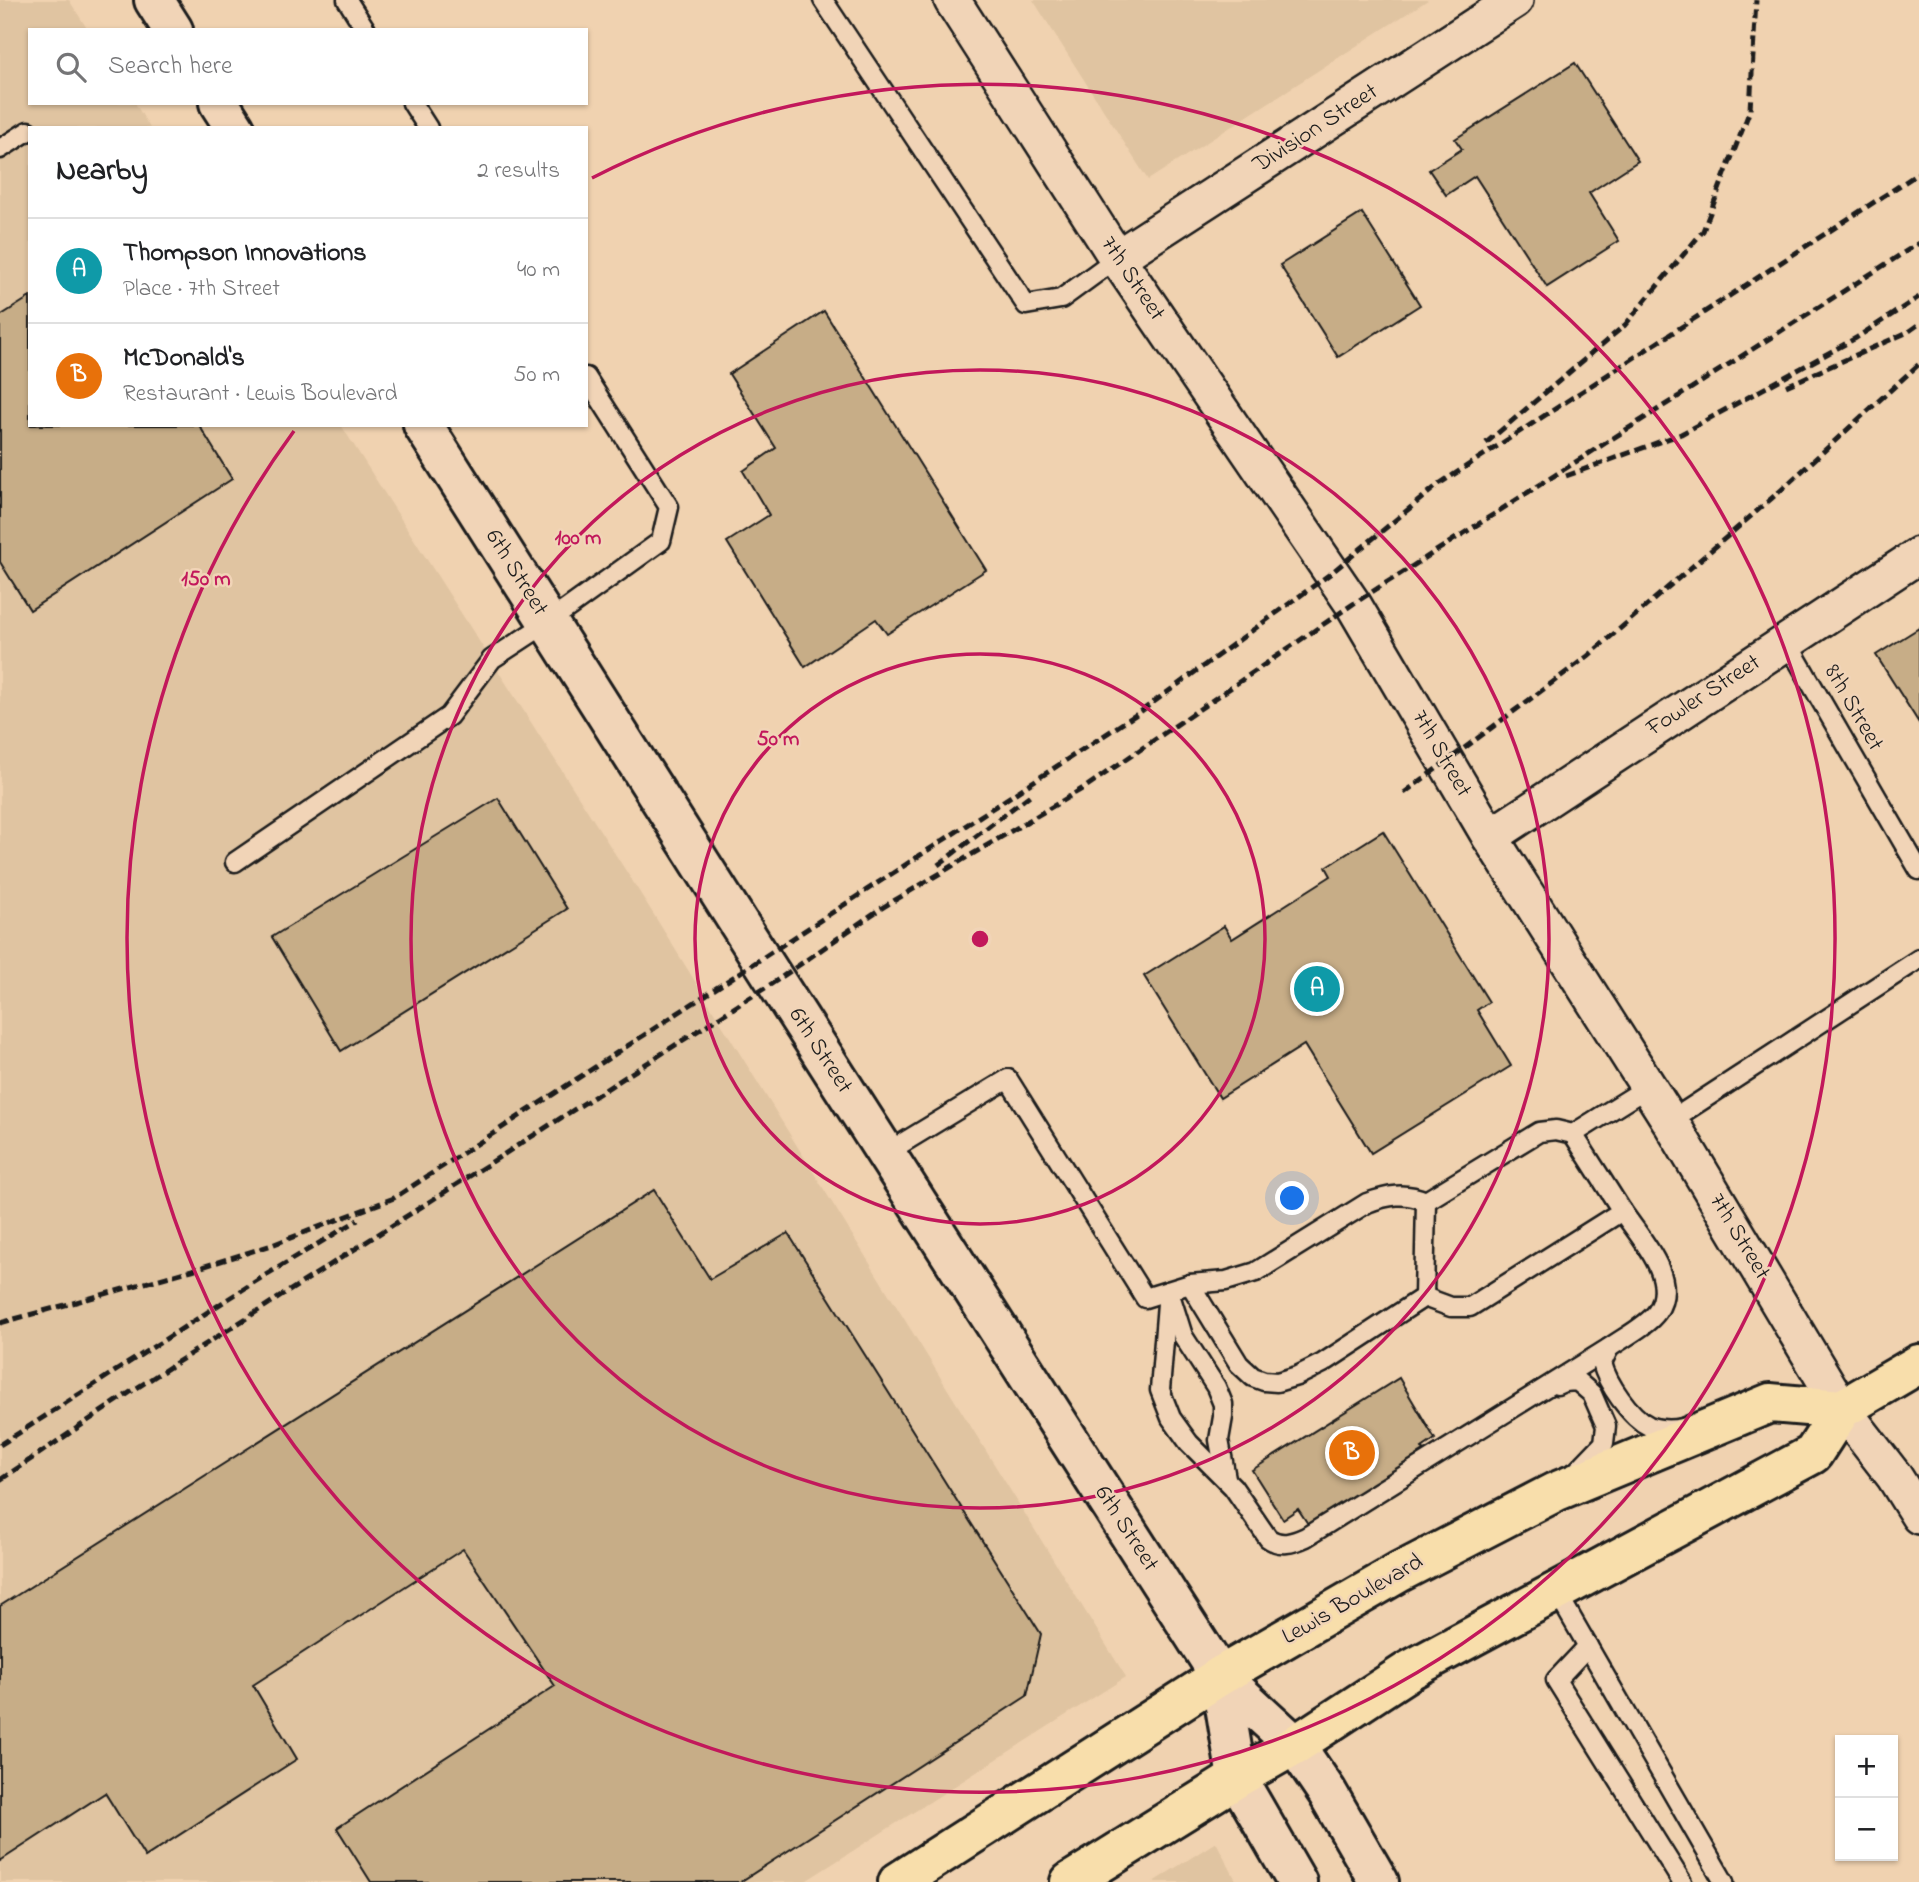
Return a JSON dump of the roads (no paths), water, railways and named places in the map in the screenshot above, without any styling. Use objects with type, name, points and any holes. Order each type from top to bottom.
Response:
[{"type":"main road","points":[[154,0],[172,28]]},
{"type":"main road","points":[[220,105],[234,126]]},
{"type":"main road","name":"6th Street","points":[[424,427],[1220,1676],[1295,1745],[1327,1792],[1379,1882]]},
{"type":"main road","points":[[1070,1882],[1295,1745],[1410,1670],[1813,1454],[1842,1409],[1919,1364]]},
{"type":"main road","name":"Lewis Boulevard","points":[[898,1882],[1220,1676],[1400,1572],[1555,1492],[1770,1403],[1842,1409]]},
{"type":"main road","name":"6th Street","points":[[1220,1676],[1237,1778]]},
{"type":"main road","points":[[1237,1778],[1297,1882]]},
{"type":"street","name":"7th Street","points":[[952,0],[1117,258],[1353,604],[1490,837],[1670,1121],[1842,1409],[1894,1476],[1919,1516]]},
{"type":"street","name":"Division Street","points":[[1117,258],[1515,0]]},
{"type":"street","name":"Fowler Street","points":[[1490,837],[1919,555]]},
{"type":"lane","points":[[347,0],[365,28]]},
{"type":"lane","points":[[823,0],[1026,305],[1061,299],[1117,258]]},
{"type":"lane","points":[[413,105],[427,126]]},
{"type":"lane","points":[[0,149],[28,131]]},
{"type":"lane","points":[[234,862],[449,716],[492,659],[661,541],[669,507],[588,380]]},
{"type":"lane","name":"8th Street","points":[[1787,642],[1919,870]]},
{"type":"lane","points":[[1670,1121],[1919,959]]},
{"type":"lane","points":[[886,1153],[1009,1079],[1144,1298],[1190,1284],[1226,1281],[1256,1272],[1367,1203],[1383,1197],[1414,1196],[1426,1201]]},
{"type":"lane","points":[[1573,1134],[1648,1087]]},
{"type":"lane","points":[[1168,1291],[1160,1390],[1171,1418],[1189,1443],[1226,1478],[1268,1538],[1274,1542],[1294,1543],[1609,1348],[1657,1313],[1665,1283],[1659,1267],[1573,1134],[1556,1130],[1539,1132],[1426,1201]]},
{"type":"lane","points":[[1424,1297],[1426,1201]]},
{"type":"lane","points":[[1424,1297],[1451,1307],[1471,1307],[1622,1211]]},
{"type":"lane","points":[[1190,1284],[1239,1364],[1253,1377],[1264,1381],[1297,1376],[1323,1363],[1424,1297]]},
{"type":"lane","points":[[1168,1291],[1183,1336],[1216,1387],[1223,1404],[1219,1440],[1226,1478]]},
{"type":"lane","points":[[1609,1348],[1602,1363],[1604,1373],[1633,1414],[1647,1425],[1660,1429],[1675,1429],[1734,1418]]},
{"type":"lane","points":[[1540,1391],[1564,1382],[1577,1381],[1592,1394],[1606,1426],[1604,1443],[1555,1492]]},
{"type":"lane","points":[[1556,1591],[1724,1882]]},
{"type":"lane","points":[[1588,1646],[1556,1680],[1682,1882]]},
{"type":"railway","points":[[1486,443],[1625,325],[1703,231],[1750,110],[1756,0]]},
{"type":"railway","points":[[0,1323],[272,1245],[394,1198],[1140,712],[1330,574],[1439,484],[1919,173]]},
{"type":"railway","points":[[0,1480],[132,1391],[776,981],[880,909],[1087,786],[1353,604],[1919,243]]},
{"type":"railway","points":[[1566,476],[1681,434],[1856,338],[1919,297]]},
{"type":"railway","points":[[1786,386],[1908,332],[1919,324]]},
{"type":"railway","points":[[1404,793],[1588,656],[1779,492],[1919,364]]},
{"type":"railway","points":[[938,865],[1030,795]]},
{"type":"railway","points":[[0,1445],[264,1276],[358,1220]]},
{"type":"place","name":"Thompson Innovations","points":[[1317,989]]},
{"type":"place","name":"McDonald's","points":[[1352,1453]]}]
